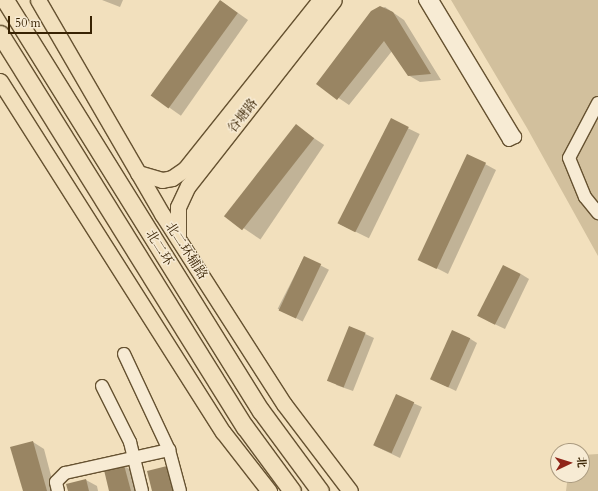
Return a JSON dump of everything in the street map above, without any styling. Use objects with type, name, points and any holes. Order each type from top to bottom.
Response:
[{"type":"highway","name":"北二环","points":[[6,0],[261,411],[320,491]]},
{"type":"highway","name":"北二环","points":[[0,34],[245,427],[292,491]]},
{"type":"highway","points":[[0,52],[35,92]]},
{"type":"main road","name":"北二环辅路","points":[[38,0],[138,173],[180,241],[284,404],[350,491]]},
{"type":"main road","name":"谷塘路","points":[[138,173],[162,180],[172,178],[185,168],[320,0]]},
{"type":"main road","name":"谷塘路","points":[[180,241],[176,218],[185,192],[334,0]]},
{"type":"main road","points":[[0,81],[223,432],[270,491]]},
{"type":"street","points":[[46,0],[50,22]]},
{"type":"street","points":[[425,0],[509,140],[515,137],[432,0]]},
{"type":"street","points":[[598,103],[569,158],[585,197],[598,213]]},
{"type":"street","points":[[124,354],[169,450],[180,491]]},
{"type":"street","points":[[102,386],[130,442],[142,491]]},
{"type":"street","points":[[58,491],[56,482],[61,475],[133,457],[169,450]]},
{"type":"shaded area","points":[[451,0],[598,0],[598,256],[527,128]]},
{"type":"shaded area","points":[[590,454],[598,454],[598,491],[566,491],[567,483],[590,483]]},
{"type":"building","points":[[220,0],[238,13],[168,108],[151,95]]},
{"type":"building","points":[[380,6],[393,12],[431,74],[408,76],[384,41],[337,100],[316,84],[371,11]]},
{"type":"building","points":[[391,118],[409,127],[355,232],[337,223]]},
{"type":"building","points":[[296,124],[314,138],[242,230],[224,216]]},
{"type":"building","points":[[467,154],[486,163],[437,269],[418,260]]},
{"type":"building","points":[[304,256],[321,264],[296,318],[279,310]]},
{"type":"building","points":[[503,265],[521,274],[495,325],[477,316]]},
{"type":"building","points":[[349,326],[366,333],[344,387],[327,381]]},
{"type":"building","points":[[452,330],[470,338],[448,387],[430,379]]},
{"type":"building","points":[[396,394],[414,402],[391,453],[373,445]]},
{"type":"building","points":[[33,441],[47,491],[23,491],[10,447]]},
{"type":"building","points":[[124,465],[131,491],[109,491],[104,470]]},
{"type":"building","points":[[167,466],[173,491],[152,491],[147,471]]},
{"type":"building","points":[[86,479],[89,491],[68,491],[66,484]]}]
